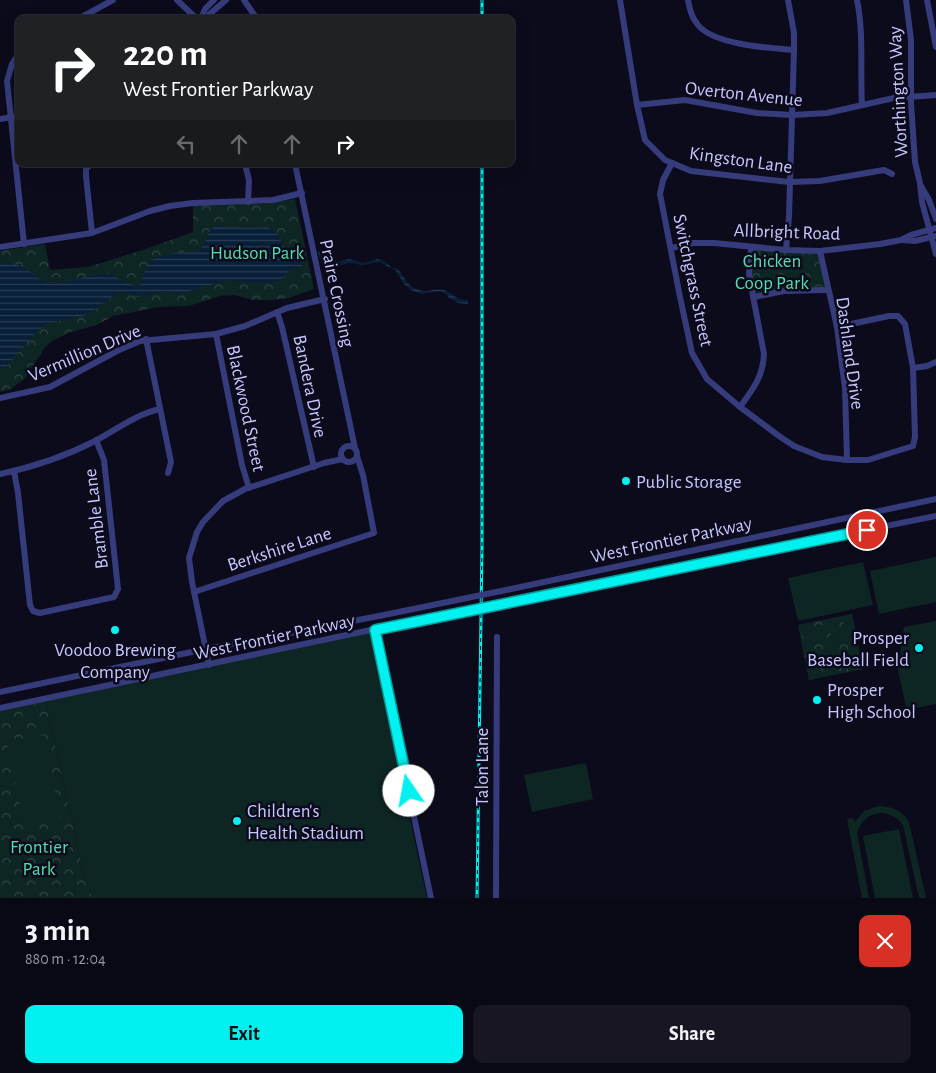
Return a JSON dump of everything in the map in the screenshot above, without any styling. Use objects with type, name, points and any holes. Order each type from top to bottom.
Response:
[{"type":"street","points":[[85,15],[113,0]]},
{"type":"street","points":[[177,0],[193,15]]},
{"type":"street","points":[[204,15],[206,9],[214,0]]},
{"type":"street","points":[[208,15],[226,0]]},
{"type":"street","points":[[244,0],[254,15]]},
{"type":"street","name":"Kingston Lane","points":[[620,0],[636,105],[645,140],[666,160],[691,171],[789,182],[820,181],[884,170],[892,174]]},
{"type":"street","points":[[688,0],[691,15],[698,27],[713,36],[763,48],[794,50]]},
{"type":"street","points":[[786,250],[794,50],[794,33],[788,0]]},
{"type":"street","points":[[857,0],[861,24],[860,79],[862,105]]},
{"type":"street","name":"Worthington Way","points":[[906,0],[911,40],[911,96],[915,162],[922,202],[932,228],[936,254]]},
{"type":"street","points":[[927,0],[936,47]]},
{"type":"street","points":[[15,60],[7,82],[15,157]]},
{"type":"street","name":"Overton Avenue","points":[[636,105],[685,100],[758,113],[792,115],[827,113],[894,98],[936,95]]},
{"type":"street","points":[[0,119],[15,117]]},
{"type":"street","name":"Switchgrass Street","points":[[672,163],[663,180],[660,194],[692,353],[707,379],[740,407],[794,446],[822,457],[868,460],[913,446],[915,437],[913,368]]},
{"type":"street","points":[[16,167],[24,244]]},
{"type":"street","points":[[88,167],[86,169],[86,176],[92,233]]},
{"type":"street","points":[[246,167],[248,180],[248,202]]},
{"type":"street","name":"Praire Crossing","points":[[297,167],[355,448]]},
{"type":"street","name":"Worthington Way","points":[[920,183],[936,219]]},
{"type":"street","points":[[0,247],[92,233],[150,211],[170,206],[193,203],[273,200],[302,193]]},
{"type":"street","name":"Allbright Road","points":[[901,240],[932,228]]},
{"type":"street","name":"Allbright Road","points":[[671,248],[700,243],[820,251],[855,248],[901,240],[915,241],[934,237]]},
{"type":"street","points":[[740,407],[759,380],[764,354],[749,275],[751,247]]},
{"type":"street","name":"Dashland Drive","points":[[820,251],[827,290],[837,327],[844,388],[847,460]]},
{"type":"street","points":[[754,298],[784,290],[827,290]]},
{"type":"street","name":"Vermillion Drive","points":[[0,398],[50,387],[116,351],[146,339],[185,338],[216,334],[245,326],[277,312],[324,299]]},
{"type":"street","name":"Bandera Drive","points":[[277,312],[284,332],[314,467]]},
{"type":"street","points":[[837,327],[888,316],[898,316],[905,324],[913,368],[927,366],[936,362]]},
{"type":"street","name":"Blackwood Street","points":[[216,334],[242,465],[249,488]]},
{"type":"street","points":[[146,339],[171,462],[168,473]]},
{"type":"street","points":[[927,366],[936,368]]},
{"type":"street","points":[[0,474],[65,456],[140,415],[160,410]]},
{"type":"street","name":"Praire Crossing","points":[[347,446],[350,429]]},
{"type":"street","name":"Bramble Lane","points":[[14,471],[30,605],[33,611],[40,613],[110,598],[116,595],[118,589],[104,460],[96,440]]},
{"type":"street","points":[[209,666],[194,592],[190,558],[197,532],[208,516],[223,501],[249,488],[324,463],[347,446],[355,448],[363,475]]},
{"type":"street","points":[[341,452],[346,461],[363,475]]},
{"type":"street","points":[[324,463],[354,460],[357,456]]},
{"type":"street","name":"Berkshire Lane","points":[[194,592],[374,533],[363,475]]},
{"type":"street","name":"West Frontier Parkway","points":[[0,692],[506,590],[936,499]]},
{"type":"street","name":"West Frontier Parkway","points":[[0,708],[209,666],[508,602],[936,516]]},
{"type":"street","points":[[378,629],[431,898]]},
{"type":"street","name":"Talon Lane","points":[[496,898],[497,637]]},
{"type":"green space","name":"Hudson Park","points":[[295,199],[314,289],[289,298],[253,300],[234,295],[220,296],[189,306],[159,307],[113,316],[97,325],[71,332],[52,341],[45,347],[25,378],[11,389],[0,392],[0,251],[45,244],[50,270],[88,267],[193,232],[193,203],[263,204]]},
{"type":"green space","name":"Chicken Coop Park","points":[[751,247],[820,251],[827,290],[797,290],[754,297],[749,275]]},
{"type":"green space","points":[[936,557],[936,602],[879,614],[870,571]]},
{"type":"green space","points":[[863,562],[873,605],[798,621],[788,578]]},
{"type":"green space","points":[[852,614],[863,669],[809,680],[798,625]]},
{"type":"green space","points":[[851,619],[854,637],[846,639],[843,621]]},
{"type":"green space","name":"Prosper Baseball Field","points":[[936,621],[936,704],[911,709],[906,706],[898,670],[904,627]]},
{"type":"green space","points":[[837,622],[840,640],[832,641],[829,624]]},
{"type":"green space","points":[[823,625],[827,643],[819,644],[815,626]]},
{"type":"green space","points":[[810,628],[813,646],[805,647],[802,629]]},
{"type":"green space","points":[[370,632],[427,898],[92,898],[83,871],[45,700]]},
{"type":"green space","points":[[856,647],[860,664],[851,666],[848,648]]},
{"type":"green space","points":[[842,649],[846,667],[838,669],[834,651]]},
{"type":"green space","points":[[829,652],[832,670],[824,672],[821,654]]},
{"type":"green space","points":[[815,655],[819,673],[810,674],[807,657]]},
{"type":"green space","name":"Frontier Park","points":[[45,700],[83,871],[92,898],[0,898],[0,710]]},
{"type":"green space","points":[[44,735],[60,817],[24,824],[7,742]]},
{"type":"green space","points":[[586,763],[593,799],[532,812],[524,775]]},
{"type":"green space","points":[[879,806],[896,810],[909,822],[926,898],[919,898],[903,825],[891,815],[877,813],[865,819],[857,833],[869,898],[862,898],[847,819],[853,818],[855,822],[864,811]]},
{"type":"green space","points":[[899,829],[913,898],[875,898],[863,836]]},
{"type":"water","points":[[216,226],[267,227],[277,233],[287,252],[300,255],[302,266],[291,269],[282,279],[265,284],[228,280],[182,293],[164,291],[136,297],[120,291],[87,315],[50,323],[37,331],[6,367],[0,369],[0,263],[20,266],[46,283],[65,282],[104,273],[126,283],[140,285],[152,261],[162,256],[198,250]]},
{"type":"water","points":[[325,251],[337,262],[349,259],[363,263],[378,259],[387,263],[392,268],[398,269],[414,288],[423,291],[443,290],[460,299],[468,300],[468,304],[458,303],[440,291],[421,294],[411,290],[404,284],[396,271],[380,262],[363,265],[349,263],[336,266],[326,256],[319,258],[318,252]]},
{"type":"railway","points":[[482,0],[482,15]]},
{"type":"railway","points":[[477,898],[482,546],[482,167]]},
{"type":"place","name":"Public Storage","points":[[626,481]]},
{"type":"place","name":"Voodoo Brewing Company","points":[[115,630]]},
{"type":"place","name":"Prosper Baseball Field","points":[[919,648]]},
{"type":"place","name":"Prosper High School","points":[[817,700]]},
{"type":"place","name":"Children's Health Stadium","points":[[237,821]]},
{"type":"route","points":[[409,791],[375,630],[867,530]]}]
